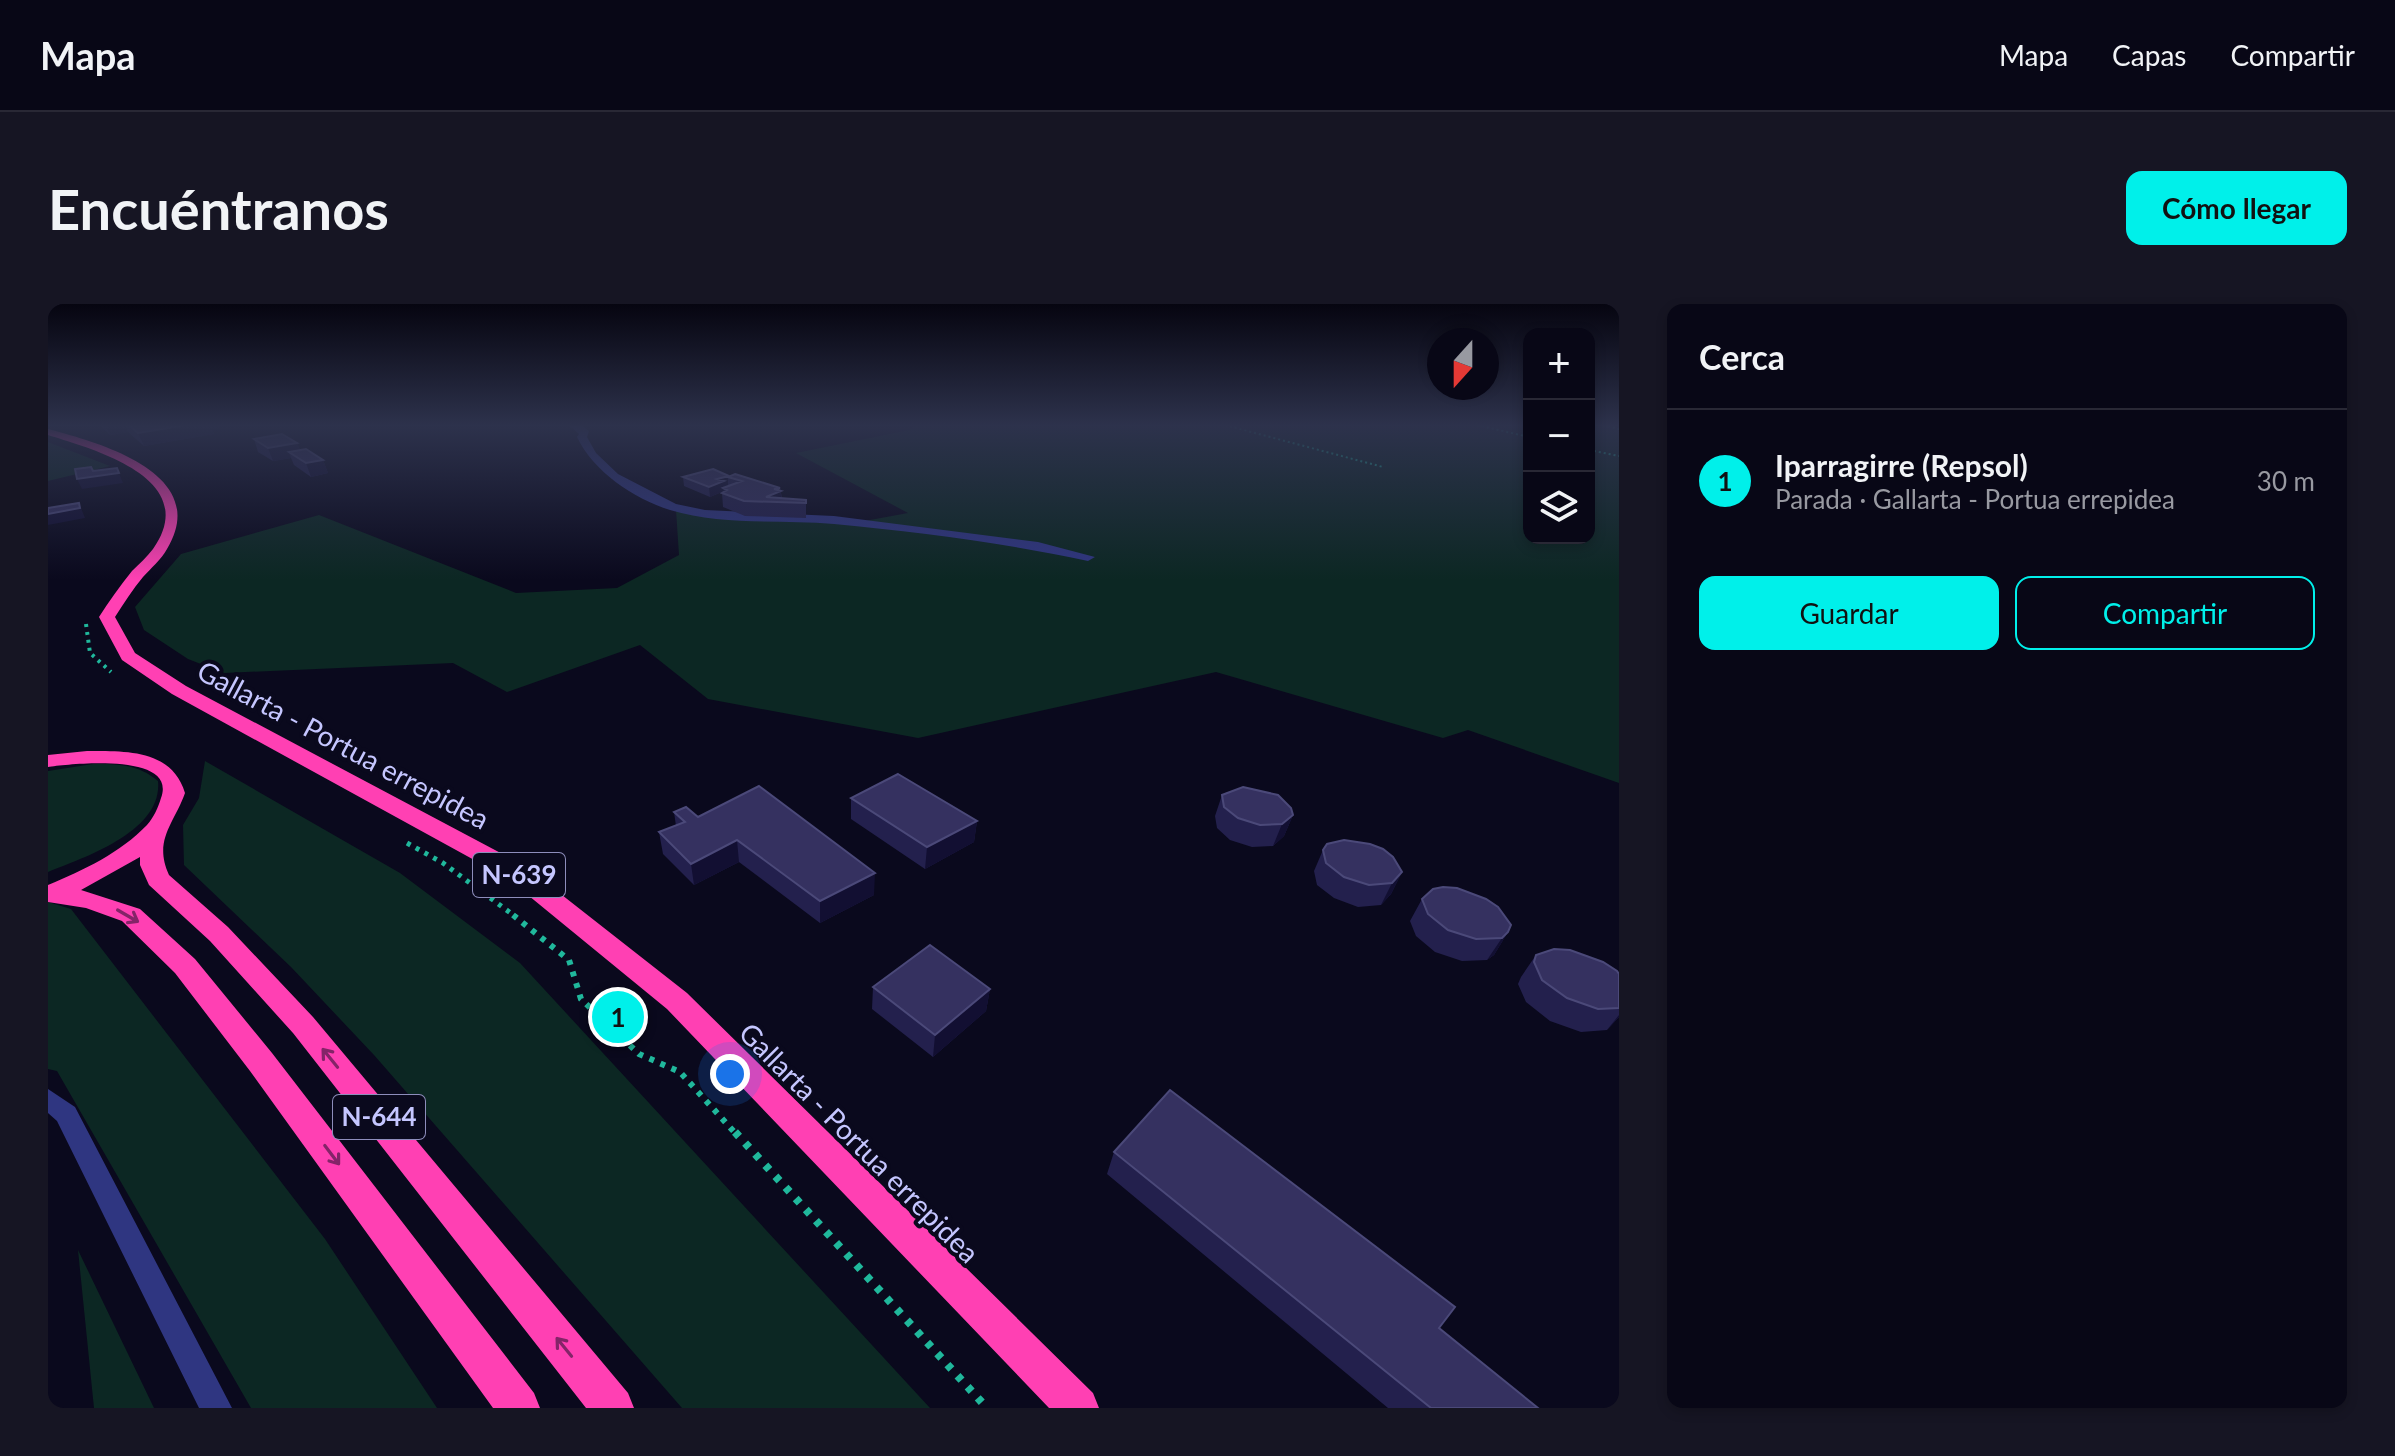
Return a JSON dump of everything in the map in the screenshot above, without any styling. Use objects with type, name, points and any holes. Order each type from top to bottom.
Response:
[{"type":"highway","name":"Gallarta - Portua errepidea","points":[[152,477],[171,508],[170,528],[161,547],[107,617],[128,656],[179,690],[516,872],[677,1001],[1078,1408]]},
{"type":"highway","points":[[50,760],[111,756],[134,758],[153,764],[166,773],[173,785],[173,799],[166,815],[152,832],[107,867],[51,894]]},
{"type":"highway","name":"N-644","points":[[152,832],[152,865],[158,879],[219,934],[303,1025],[613,1408]]},
{"type":"highway","name":"N-644","points":[[51,894],[91,901],[131,915],[185,966],[300,1112],[519,1408]]},
{"type":"street","points":[[617,477],[672,507],[728,517],[834,520],[1038,546],[1088,557]]},
{"type":"lane","points":[[48,1099],[66,1114],[216,1408]]},
{"type":"path","points":[[91,616],[85,626],[90,653],[115,676]]},
{"type":"path","points":[[403,841],[443,863],[488,895],[569,960],[581,999],[639,1054],[680,1072],[987,1408]]},
{"type":"green space","points":[[48,477],[67,477],[48,481]]},
{"type":"green space","points":[[840,477],[1523,477],[1523,544],[1595,544],[1595,477],[1619,477],[1619,783],[1468,730],[1443,738],[1216,672],[918,738],[708,699],[640,645],[507,692],[453,663],[224,673],[188,659],[144,630],[135,607],[181,554],[319,515],[516,593],[617,588],[679,555],[676,510],[859,522],[908,513]]},
{"type":"green space","points":[[205,761],[400,873],[520,963],[930,1408],[682,1408],[374,1055],[291,967],[184,865],[183,825],[199,798]]},
{"type":"green space","points":[[93,764],[119,765],[143,771],[158,781],[156,799],[148,814],[119,840],[48,872],[48,771]]},
{"type":"green space","points":[[48,902],[71,909],[325,1239],[437,1408],[251,1408],[57,1071],[48,1069]]},
{"type":"green space","points":[[78,1250],[154,1408],[94,1408]]},
{"type":"building","points":[[683,477],[727,477],[717,479],[724,481],[709,487]]},
{"type":"building","points":[[728,477],[743,477],[780,488],[774,489],[781,491],[766,497],[806,500],[806,503],[744,501],[722,493],[727,490],[723,488],[742,481]]},
{"type":"building","points":[[79,503],[80,508],[48,514],[48,508]]},
{"type":"building","points":[[898,774],[977,821],[927,847],[851,798]]},
{"type":"building","points":[[759,786],[875,873],[820,901],[737,840],[691,864],[659,832],[685,822],[674,812],[686,807],[698,817]]},
{"type":"building","points":[[1243,787],[1278,795],[1291,808],[1293,815],[1282,824],[1260,825],[1238,818],[1224,807],[1222,795]]},
{"type":"building","points":[[1344,840],[1383,849],[1393,857],[1402,872],[1392,883],[1369,885],[1344,877],[1326,863],[1323,850],[1327,844]]},
{"type":"building","points":[[1457,888],[1498,907],[1511,925],[1508,932],[1502,938],[1476,939],[1448,930],[1428,914],[1422,899],[1433,889]]},
{"type":"building","points":[[930,945],[990,989],[935,1035],[873,987]]},
{"type":"building","points":[[1554,949],[1570,950],[1603,962],[1617,971],[1619,1008],[1598,1009],[1567,998],[1542,980],[1534,962],[1536,955]]},
{"type":"building","points":[[1170,1090],[1455,1307],[1439,1328],[1538,1408],[1431,1408],[1114,1152]]},
{"type":"place","name":"Iparragirre (Repsol)","points":[[618,1017]]}]
